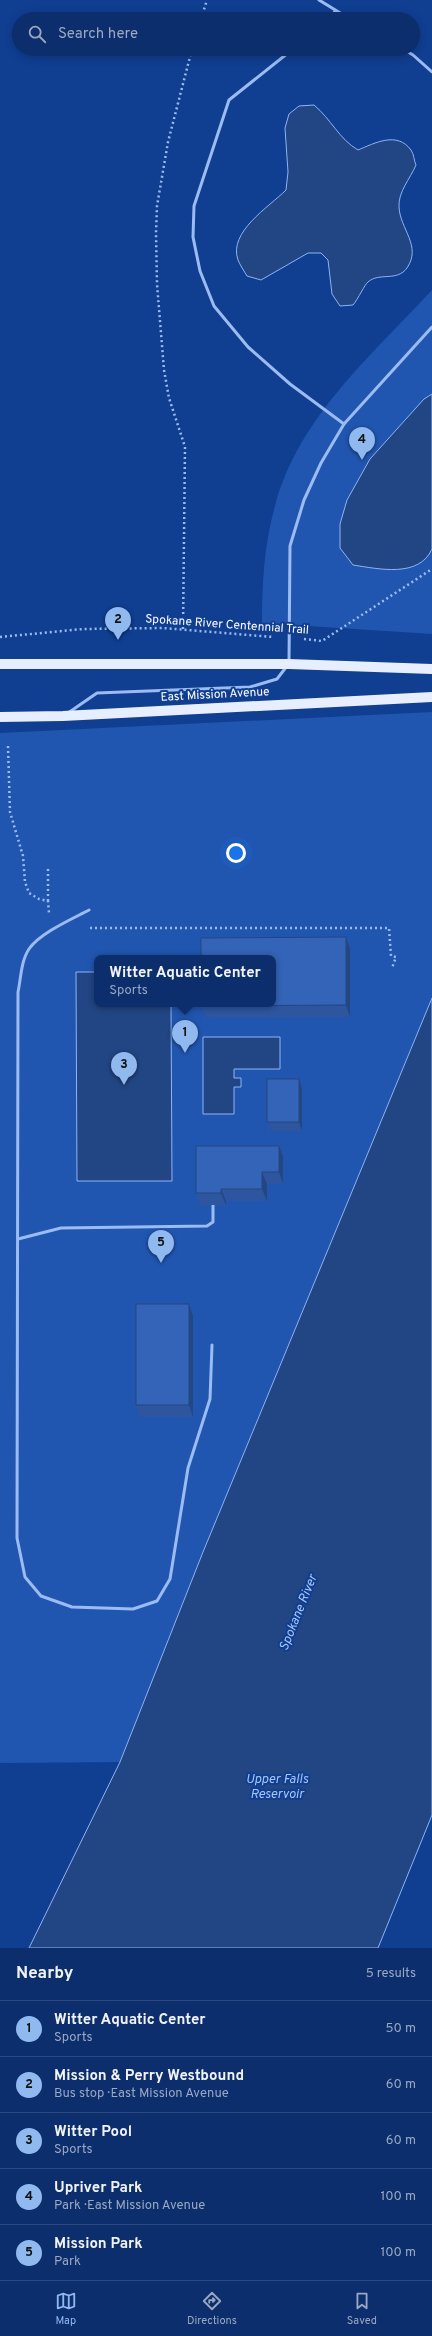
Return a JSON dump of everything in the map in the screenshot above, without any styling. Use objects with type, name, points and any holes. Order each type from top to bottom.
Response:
[{"type":"main road","points":[[0,664],[289,664],[432,669]]},
{"type":"main road","name":"East Mission Avenue","points":[[0,717],[63,716],[432,697]]},
{"type":"lane","points":[[319,0],[335,11]]},
{"type":"lane","points":[[285,56],[228,100],[194,206],[193,237],[200,271],[214,306],[248,347],[295,388],[344,424]]},
{"type":"lane","points":[[414,56],[432,72]]},
{"type":"lane","points":[[63,716],[98,693],[250,687],[277,679],[289,664],[288,638],[290,546],[304,500],[321,463],[344,424],[432,328]]},
{"type":"lane","points":[[89,910],[53,928],[29,949],[23,964],[18,992],[17,1538],[25,1577],[40,1596],[72,1607],[133,1610],[157,1601],[170,1579],[188,1468],[210,1399],[212,1346]]},
{"type":"lane","points":[[18,1240],[61,1228],[207,1226],[213,1222],[213,1205]]},
{"type":"path","points":[[203,12],[207,0]]},
{"type":"path","points":[[183,629],[185,447],[169,398],[164,370],[157,284],[156,233],[157,206],[168,142],[190,56]]},
{"type":"path","name":"Spokane River Centennial Trail","points":[[0,637],[84,628],[183,629],[322,641],[432,569]]},
{"type":"path","points":[[8,746],[10,812],[23,856],[25,882],[29,892],[39,899],[48,901]]},
{"type":"path","points":[[48,870],[49,916],[53,928]]},
{"type":"path","points":[[89,928],[389,928],[390,952],[391,956],[396,957],[392,968]]},
{"type":"shaded area","points":[[432,290],[432,634],[262,623],[264,564],[271,521],[286,474],[301,444],[319,416],[340,389]]},
{"type":"shaded area","points":[[432,712],[432,998],[203,1552],[120,1762],[0,1763],[0,733]]},
{"type":"water","points":[[314,105],[340,135],[358,150],[371,144],[386,140],[399,141],[411,150],[416,165],[402,191],[399,201],[400,215],[411,245],[411,260],[407,268],[398,275],[372,279],[368,282],[353,305],[340,306],[332,294],[328,260],[321,253],[308,253],[261,280],[247,276],[238,260],[236,250],[244,230],[261,212],[286,190],[288,172],[285,128],[289,114],[299,106]]},
{"type":"water","points":[[432,394],[432,549],[426,558],[418,564],[408,568],[386,569],[353,565],[340,548],[340,524],[347,500],[370,459],[424,399]]},
{"type":"water","points":[[76,972],[94,972],[94,1007],[171,1007],[172,1181],[77,1181]]},
{"type":"water","name":"Upper Falls Reservoir","points":[[432,998],[432,1815],[378,1948],[29,1948],[120,1762],[203,1552]]},
{"type":"water","points":[[203,1037],[280,1037],[280,1069],[234,1069],[234,1078],[241,1078],[241,1087],[234,1087],[234,1114],[203,1114]]},
{"type":"building","points":[[346,937],[346,1005],[276,1005],[276,955],[201,955],[201,938]]},
{"type":"building","points":[[267,1079],[299,1079],[299,1122],[267,1122]]},
{"type":"building","points":[[196,1146],[279,1146],[279,1172],[262,1172],[262,1189],[221,1189],[221,1193],[196,1193]]},
{"type":"building","points":[[136,1304],[189,1304],[189,1405],[136,1405]]},
{"type":"place","name":"Upriver Park","points":[[362,460]]},
{"type":"place","name":"Mission & Perry Westbound","points":[[118,640]]},
{"type":"place","name":"Witter Aquatic Center","points":[[185,1053]]},
{"type":"place","name":"Witter Pool","points":[[124,1085]]},
{"type":"place","name":"Mission Park","points":[[161,1263]]},
{"type":"water label","name":"Spokane River","points":[[299,1613]]}]
